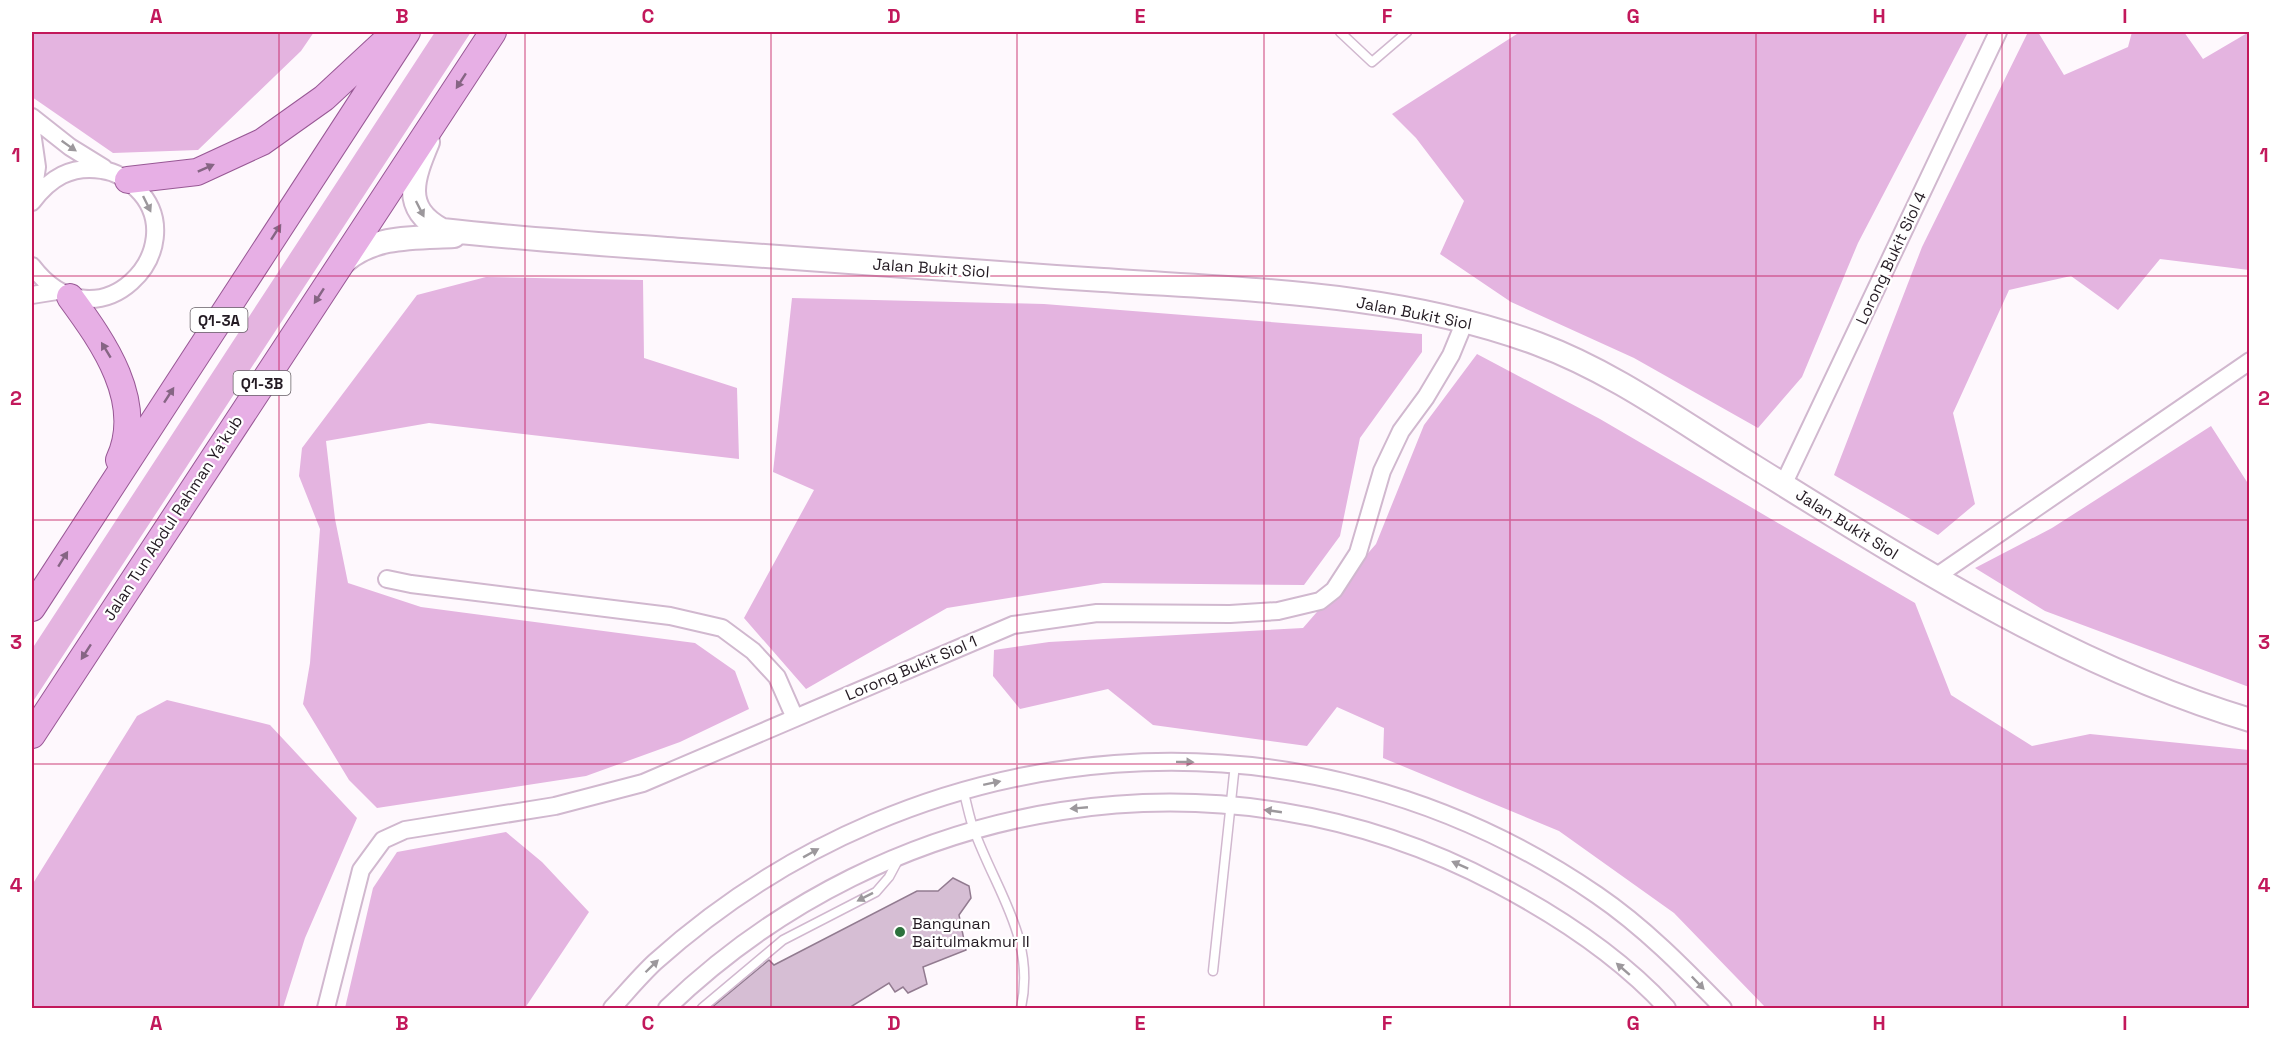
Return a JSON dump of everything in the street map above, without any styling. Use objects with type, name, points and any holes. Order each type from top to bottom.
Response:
[{"type":"main road","points":[[118,176],[197,172],[262,142],[324,98],[395,32]]},
{"type":"main road","name":"Q1-3A","points":[[32,608],[98,503],[407,32]]},
{"type":"main road","name":"Jalan Tun Abdul Rahman Ya'kub","points":[[32,735],[493,32]]},
{"type":"main road","points":[[64,294],[111,357],[128,408],[127,444],[98,503]]},
{"type":"street","name":"Lorong Bukit Siol 4","points":[[1783,485],[1998,32]]},
{"type":"street","points":[[439,115],[412,185],[416,208],[427,222],[442,230],[483,235]]},
{"type":"street","points":[[32,117],[70,147],[118,176],[142,194],[151,212],[155,232],[152,253],[143,271],[129,286],[110,296],[90,299],[64,294],[32,295]]},
{"type":"street","points":[[32,132],[37,167],[32,202]]},
{"type":"street","points":[[32,202],[46,184],[65,172],[87,168],[118,176]]},
{"type":"street","points":[[335,270],[367,246],[388,241],[483,235]]},
{"type":"street","name":"Jalan Bukit Siol","points":[[483,235],[1309,294],[1387,304],[1465,321],[1540,345],[1614,379],[1934,578],[2086,655],[2169,692],[2250,720]]},
{"type":"street","points":[[32,266],[42,280],[64,294]]},
{"type":"street","name":"Lorong Bukit Siol 1","points":[[326,1008],[362,870],[383,840],[405,830],[555,806],[633,786],[1013,625],[1097,613],[1230,614],[1278,611],[1295,609],[1320,601],[1334,590],[1358,554],[1382,471],[1401,431],[1426,397],[1450,355],[1465,321]]},
{"type":"street","points":[[1934,578],[2250,361]]},
{"type":"street","points":[[387,579],[411,584],[670,616],[722,628],[753,651],[777,677],[795,718]]},
{"type":"street","points":[[612,1008],[654,963],[748,889],[851,831],[963,789],[1053,770],[1143,761],[1235,764],[1331,779],[1425,806],[1514,845],[1598,896],[1674,957],[1723,1008]]},
{"type":"street","points":[[667,1008],[699,977],[762,928],[829,887],[901,854],[973,829],[1069,809],[1144,802],[1231,804],[1321,819],[1388,837],[1462,866],[1533,903],[1599,948],[1667,1008]]},
{"type":"lane","points":[[1340,32],[1372,62],[1407,32]]},
{"type":"lane","points":[[1213,971],[1235,764]]},
{"type":"lane","points":[[963,789],[973,829],[1018,931],[1025,964],[1021,1008]]},
{"type":"lane","points":[[702,1008],[783,940],[876,892],[889,877],[901,854]]},
{"type":"shaded area","points":[[32,32],[314,32],[301,51],[198,150],[113,153],[32,97]]},
{"type":"shaded area","points":[[435,32],[471,32],[32,703],[32,649]]},
{"type":"shaded area","points":[[1520,32],[1968,32],[1858,243],[1802,377],[1758,428],[1634,358],[1511,302],[1440,254],[1464,201],[1416,138],[1392,114]]},
{"type":"shaded area","points":[[2028,32],[2038,32],[2064,75],[2128,47],[2132,32],[2184,32],[2203,59],[2249,32],[2249,270],[2160,259],[2118,310],[2071,276],[2009,290],[1953,413],[1975,504],[1938,535],[1834,475],[1922,247]]},
{"type":"shaded area","points":[[486,277],[643,280],[644,358],[737,388],[739,459],[429,423],[326,441],[335,519],[348,583],[421,607],[695,643],[735,671],[749,709],[680,742],[586,776],[377,808],[349,780],[303,704],[310,663],[320,529],[299,476],[302,448],[417,295]]},
{"type":"shaded area","points":[[792,298],[1044,304],[1422,334],[1422,352],[1360,438],[1340,536],[1304,585],[1103,583],[947,608],[806,689],[744,618],[814,490],[773,472]]},
{"type":"shaded area","points":[[1477,354],[1600,419],[1915,603],[1951,695],[2032,746],[2090,734],[2249,750],[2249,1008],[1766,1008],[1674,913],[1559,831],[1383,758],[1384,728],[1337,707],[1307,746],[1153,725],[1108,689],[1020,709],[993,676],[994,650],[1049,642],[1303,628],[1376,544],[1424,425]]},
{"type":"shaded area","points":[[2211,426],[2249,485],[2249,687],[2045,611],[1975,568],[2052,528]]},
{"type":"shaded area","points":[[167,700],[270,725],[357,818],[305,938],[283,1008],[32,1008],[32,885],[137,716]]},
{"type":"shaded area","points":[[506,832],[542,862],[589,912],[525,1008],[345,1008],[373,888],[397,852]]},
{"type":"building","name":"Bangunan Baitulmakmur II","points":[[953,878],[969,886],[971,898],[959,915],[966,950],[923,967],[927,984],[908,993],[903,987],[895,992],[889,983],[849,1008],[711,1008],[769,960],[774,965],[917,891],[938,891]]},
{"type":"place","name":"Bangunan Baitulmakmur II","points":[[900,932]]}]
